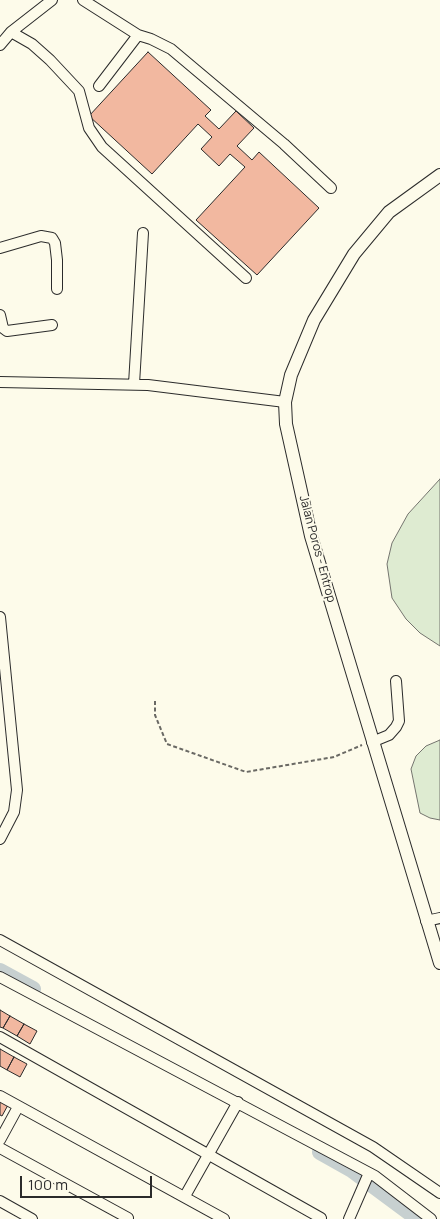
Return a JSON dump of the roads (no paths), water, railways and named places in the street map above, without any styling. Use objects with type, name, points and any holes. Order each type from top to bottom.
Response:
[{"type":"main road","name":"Jalan Poros - Entrop","points":[[440,175],[389,212],[354,254],[314,320],[291,375],[285,402],[286,424],[311,536],[440,963]]},
{"type":"street","points":[[0,45],[11,32],[52,0]]},
{"type":"street","points":[[83,0],[138,35],[171,49],[284,144],[331,188]]},
{"type":"street","points":[[11,32],[32,44],[79,91],[89,128],[102,147],[246,278]]},
{"type":"street","points":[[99,86],[138,35]]},
{"type":"street","points":[[134,384],[143,233]]},
{"type":"street","points":[[0,248],[41,236],[52,238],[55,243],[57,260],[57,289]]},
{"type":"street","points":[[0,315],[3,328],[7,331],[52,325]]},
{"type":"street","points":[[0,382],[134,384],[285,402]]},
{"type":"street","points":[[0,617],[17,790],[14,812],[0,839]]},
{"type":"street","points":[[372,742],[389,735],[399,721],[396,681]]},
{"type":"street","points":[[426,921],[440,918]]},
{"type":"street","points":[[0,940],[373,1147],[440,1193]]},
{"type":"street","points":[[0,976],[369,1173],[404,1196],[431,1219]]},
{"type":"street","points":[[0,1037],[321,1218]]},
{"type":"street","points":[[0,1096],[224,1219]]},
{"type":"street","points":[[185,1196],[238,1102]]},
{"type":"street","points":[[0,1140],[18,1107]]},
{"type":"street","points":[[0,1148],[128,1218]]},
{"type":"street","points":[[349,1219],[363,1183],[369,1173]]},
{"type":"street","points":[[0,1201],[32,1219]]},
{"type":"waterway","points":[[0,971],[33,989]]},
{"type":"waterway","points":[[320,1152],[352,1170],[418,1219]]}]
